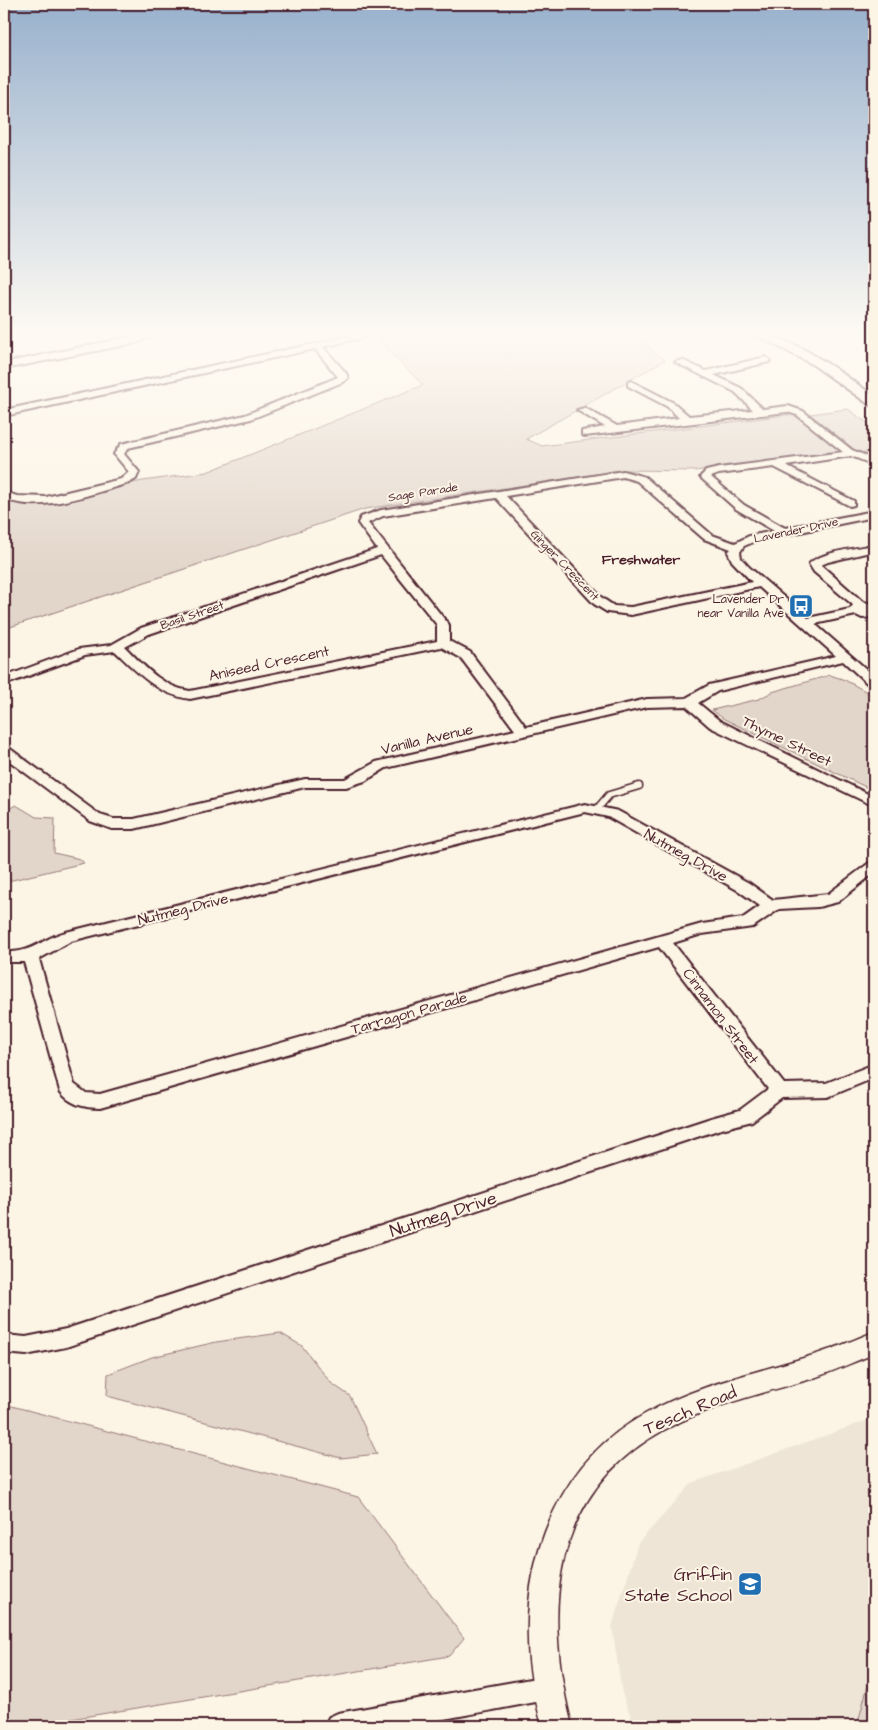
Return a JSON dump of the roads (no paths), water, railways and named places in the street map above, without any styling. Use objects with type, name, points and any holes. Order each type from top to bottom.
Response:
[{"type":"street","points":[[4,495],[21,501],[44,499],[125,481],[132,477],[134,472],[119,454],[125,446],[256,415]]},
{"type":"street","points":[[590,415],[615,429]]},
{"type":"street","points":[[681,415],[686,419]]},
{"type":"street","points":[[585,433],[732,415]]},
{"type":"street","points":[[803,415],[849,452],[874,462]]},
{"type":"street","points":[[784,532],[740,507],[705,477],[710,473],[720,471],[842,456],[849,452]]},
{"type":"street","points":[[777,464],[850,503]]},
{"type":"street","name":"Sage Parade","points":[[443,642],[443,625],[364,526],[364,521],[367,517],[381,513],[613,475],[631,475],[643,481],[704,534],[737,547]]},
{"type":"street","name":"Ginger Crescent","points":[[498,494],[602,604],[611,609],[631,611],[762,583]]},
{"type":"street","name":"Lavender Drive","points":[[874,514],[753,538],[737,547],[734,552],[736,559],[874,682]]},
{"type":"street","points":[[873,613],[858,608],[818,570],[815,564],[824,559],[874,548]]},
{"type":"street","name":"Basil Street","points":[[4,681],[84,652],[118,647],[145,631],[383,551]]},
{"type":"street","points":[[807,622],[858,608]]},
{"type":"street","points":[[443,642],[468,657],[524,733]]},
{"type":"street","name":"Aniseed Crescent","points":[[118,647],[164,689],[184,696],[443,642]]},
{"type":"street","name":"Vanilla Avenue","points":[[4,751],[94,818],[118,825],[146,822],[305,783],[346,783],[381,765],[647,703],[689,702],[714,688],[846,657]]},
{"type":"street","name":"Thyme Street","points":[[689,702],[715,724],[874,802]]},
{"type":"street","name":"Nutmeg Drive","points":[[4,957],[30,956],[66,936],[575,809],[597,809],[612,814],[744,887],[771,906]]},
{"type":"street","name":"Tarragon Parade","points":[[30,956],[66,1086],[78,1097],[95,1101],[124,1095],[710,927],[747,923],[771,906],[783,903],[818,902],[833,898],[874,866]]},
{"type":"street","name":"Cinnamon Street","points":[[663,941],[779,1091]]},
{"type":"street","points":[[779,1091],[828,1090],[874,1070]]},
{"type":"street","name":"Nutmeg Drive","points":[[4,1344],[40,1345],[66,1338],[746,1116],[779,1091]]},
{"type":"street","name":"Tesch Road","points":[[557,1726],[547,1688],[541,1647],[541,1602],[548,1561],[563,1520],[596,1469],[629,1438],[655,1422],[748,1385],[817,1365],[874,1343]]},
{"type":"street","points":[[338,1726],[547,1688]]},
{"type":"lane","points":[[597,809],[603,798],[609,794],[638,786]]},
{"type":"place","name":"Lavender Dr near Vanilla Ave","points":[[801,606]]},
{"type":"place","name":"Griffin State School","points":[[750,1584]]},
{"type":"district","name":"Freshwater","points":[[641,559]]}]
